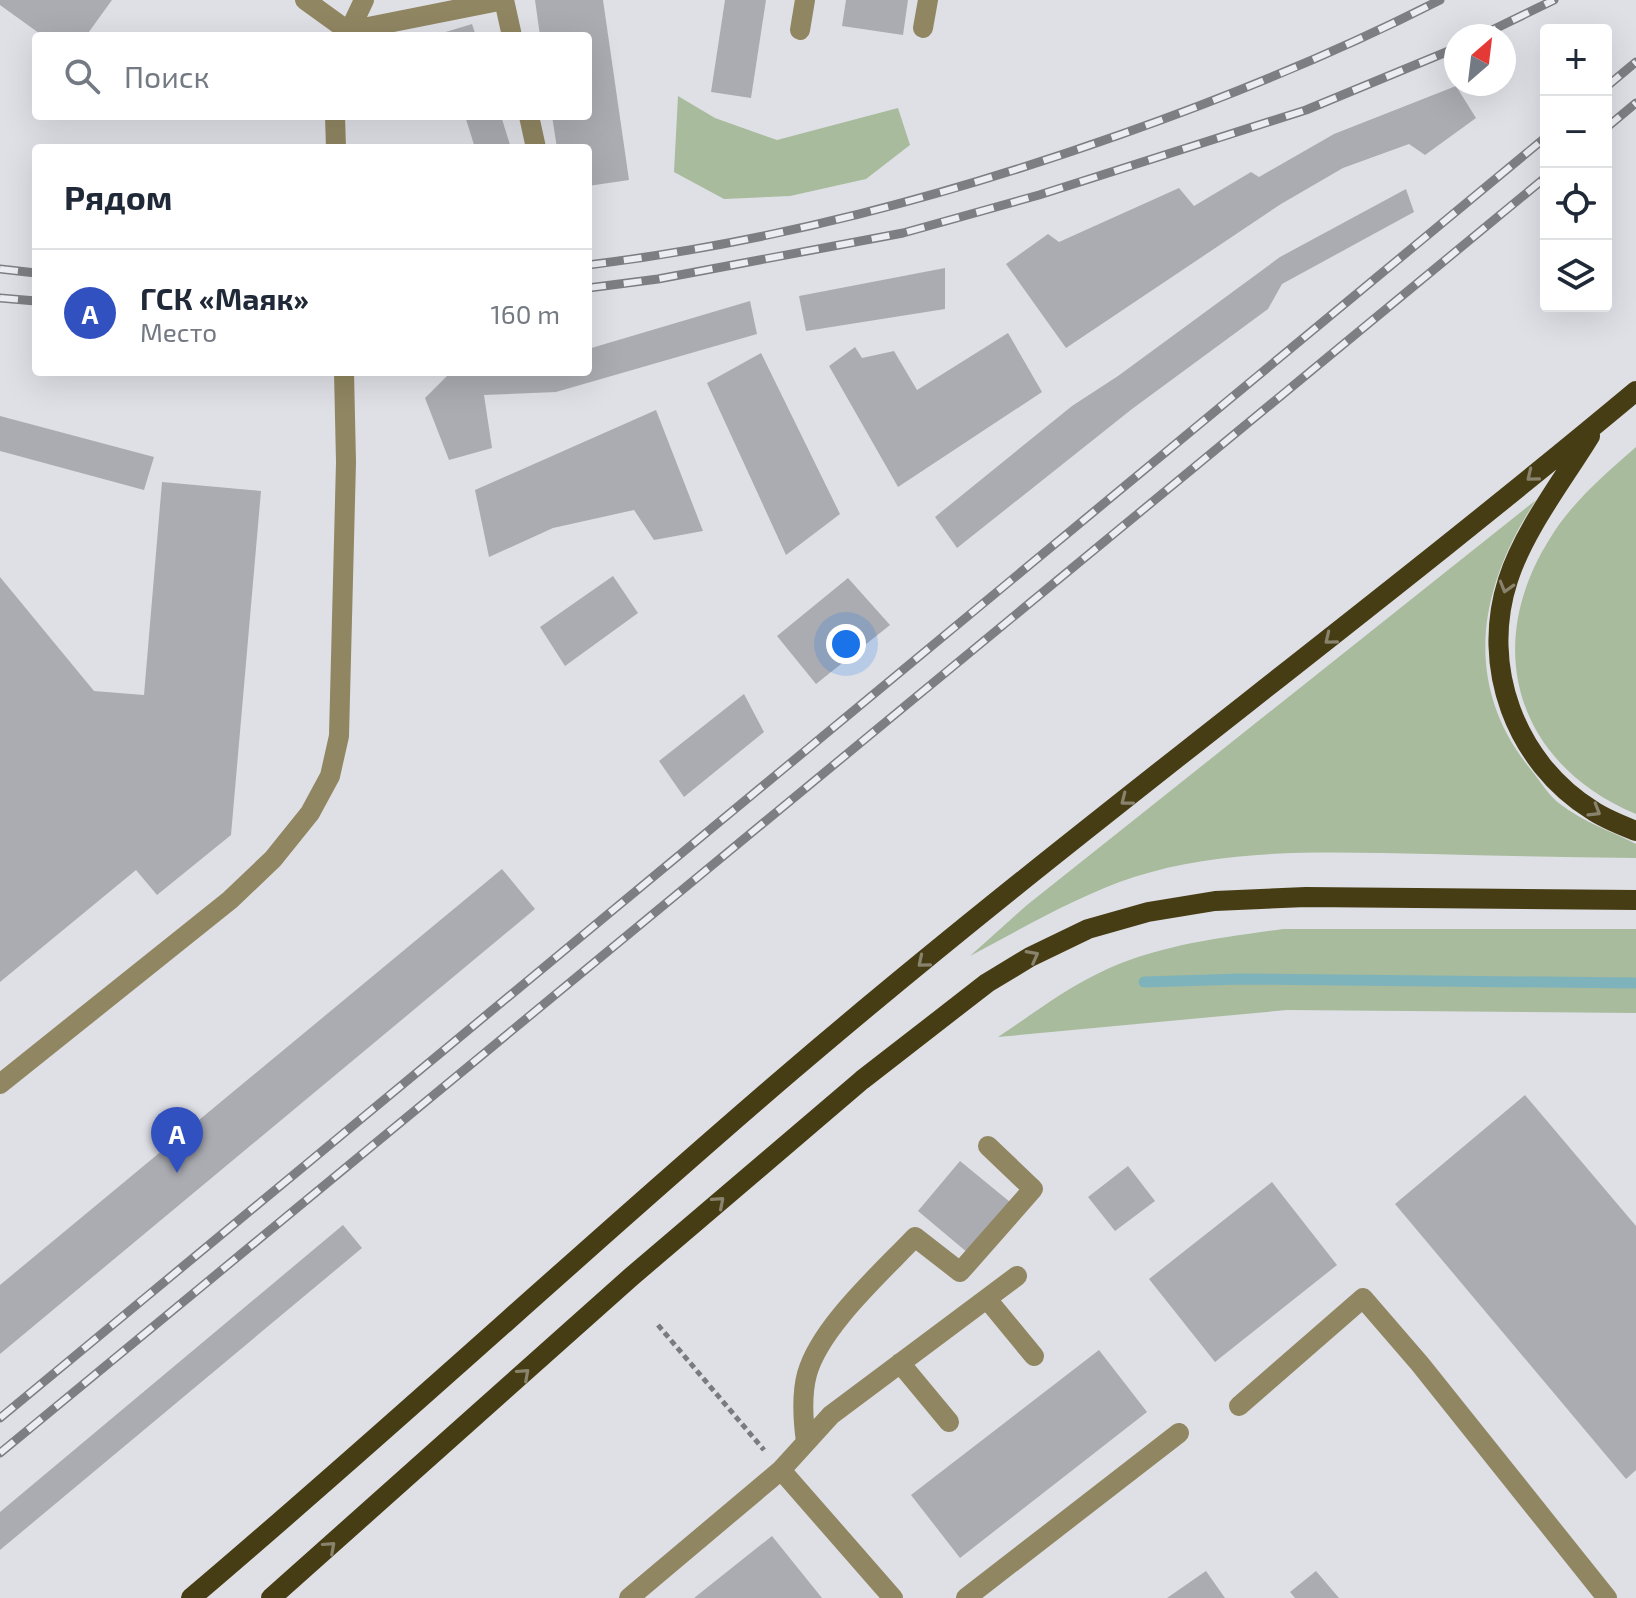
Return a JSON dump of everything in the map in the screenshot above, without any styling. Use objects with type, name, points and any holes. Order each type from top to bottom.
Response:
[{"type":"main road","points":[[191,1598],[800,1064],[975,919],[1288,673],[1636,391]]},
{"type":"main road","points":[[1599,422],[1531,531],[1509,578],[1500,613],[1499,666],[1513,718],[1537,760],[1569,794],[1592,811],[1636,831]]},
{"type":"main road","points":[[271,1598],[631,1277],[862,1080],[987,983],[1030,957],[1088,929],[1148,912],[1215,901],[1306,897],[1636,900]]},
{"type":"street","points":[[305,0],[347,32]]},
{"type":"street","points":[[348,32],[364,0]]},
{"type":"street","points":[[353,32],[504,0],[511,32]]},
{"type":"street","points":[[800,30],[805,0]]},
{"type":"street","points":[[923,28],[928,0]]},
{"type":"street","points":[[335,120],[336,144]]},
{"type":"street","points":[[530,120],[535,144]]},
{"type":"street","points":[[0,1084],[230,900],[273,859],[310,813],[330,776],[339,736],[346,462],[344,376]]},
{"type":"street","points":[[806,1442],[802,1414],[807,1374],[823,1336],[915,1237],[960,1272],[1033,1189],[988,1146]]},
{"type":"street","points":[[629,1598],[781,1470],[831,1415],[1017,1276]]},
{"type":"street","points":[[1239,1406],[1363,1298],[1420,1364],[1607,1598]]},
{"type":"street","points":[[987,1299],[1034,1356]]},
{"type":"street","points":[[900,1363],[949,1422]]},
{"type":"street","points":[[966,1598],[1179,1433]]},
{"type":"street","points":[[781,1470],[893,1598]]},
{"type":"path","points":[[658,1325],[781,1470]]},
{"type":"green space","points":[[678,96],[715,118],[777,140],[898,108],[910,145],[866,179],[790,196],[724,199],[674,172]]},
{"type":"green space","points":[[1636,447],[1636,814],[1596,793],[1563,766],[1539,735],[1523,700],[1516,662],[1517,622],[1528,581],[1549,540],[1578,502]]},
{"type":"green space","points":[[1536,500],[1516,533],[1501,567],[1491,602],[1486,636],[1487,671],[1495,705],[1509,738],[1552,797],[1578,816],[1636,844],[1636,858],[1318,852],[1206,860],[1134,877],[1092,893],[970,956],[1027,905]]},
{"type":"green space","points":[[1283,929],[1636,929],[1636,1013],[1287,1010],[998,1037],[1071,988],[1119,964],[1164,949]]},
{"type":"building","points":[[0,0],[112,0],[89,32],[37,32],[0,5]]},
{"type":"building","points":[[535,0],[603,0],[629,180],[592,185],[592,144],[556,144],[553,120],[592,120],[592,32],[539,32]]},
{"type":"building","points":[[725,0],[766,0],[751,98],[711,92]]},
{"type":"building","points":[[846,0],[908,0],[903,35],[842,26]]},
{"type":"building","points":[[472,24],[475,32],[446,32]]},
{"type":"building","points":[[1444,91],[1444,96],[1462,96],[1476,118],[1425,155],[1409,144],[1343,168],[1281,204],[1066,348],[1006,264],[1048,234],[1059,242],[1179,188],[1194,206],[1251,172],[1259,177],[1334,134]]},
{"type":"building","points":[[466,120],[502,120],[510,144],[474,144]]},
{"type":"building","points":[[1406,189],[1414,212],[1282,284],[1268,309],[1132,409],[957,548],[935,517],[1072,406],[1280,257]]},
{"type":"building","points":[[945,268],[945,309],[806,331],[799,296]]},
{"type":"building","points":[[750,301],[757,334],[556,392],[484,395],[492,448],[449,460],[425,398],[447,376],[592,376],[592,348]]},
{"type":"building","points":[[1008,333],[1042,392],[898,487],[829,366],[855,347],[862,358],[894,351],[917,390]]},
{"type":"building","points":[[761,353],[840,514],[786,555],[707,383]]},
{"type":"building","points":[[656,410],[703,531],[654,540],[634,510],[553,528],[489,557],[475,490]]},
{"type":"building","points":[[0,416],[154,457],[144,490],[0,451]]},
{"type":"building","points":[[162,482],[261,491],[231,835],[157,895],[136,870],[0,982],[0,577],[94,691],[144,695]]},
{"type":"building","points":[[613,576],[638,613],[565,666],[540,627]]},
{"type":"building","points":[[848,578],[890,625],[816,684],[777,636]]},
{"type":"building","points":[[744,694],[764,732],[684,797],[659,761]]},
{"type":"building","points":[[502,869],[535,909],[0,1354],[0,1285]]},
{"type":"building","points":[[1525,1095],[1636,1226],[1636,1470],[1626,1479],[1395,1204]]},
{"type":"building","points":[[960,1161],[1010,1202],[968,1253],[918,1211]]},
{"type":"building","points":[[1128,1166],[1155,1201],[1115,1231],[1088,1197]]},
{"type":"building","points":[[1272,1182],[1337,1265],[1215,1362],[1149,1279]]},
{"type":"building","points":[[343,1225],[362,1248],[0,1550],[0,1512]]},
{"type":"building","points":[[1099,1350],[1147,1412],[960,1558],[911,1495]]},
{"type":"building","points":[[772,1536],[822,1598],[694,1598]]},
{"type":"building","points":[[1206,1571],[1225,1598],[1167,1598]]},
{"type":"building","points":[[1316,1571],[1339,1598],[1295,1598],[1290,1592]]},
{"type":"waterway","points":[[1144,982],[1241,979],[1636,983]]},
{"type":"railway","points":[[592,264],[725,244],[792,230],[925,197],[990,177],[1122,134],[1243,89],[1362,38],[1440,0]]},
{"type":"railway","points":[[1505,24],[1554,0]]},
{"type":"railway","points":[[592,287],[658,279],[903,233],[1039,195],[1306,110],[1444,53]]},
{"type":"railway","points":[[1612,82],[1636,62]]},
{"type":"railway","points":[[1612,123],[1636,103]]},
{"type":"railway","points":[[0,1418],[1540,142]]},
{"type":"railway","points":[[0,1453],[1540,182]]},
{"type":"railway","points":[[0,269],[32,273]]},
{"type":"railway","points":[[0,298],[32,301]]},
{"type":"place","name":"ГСК «Маяк»","points":[[177,1173]]}]
